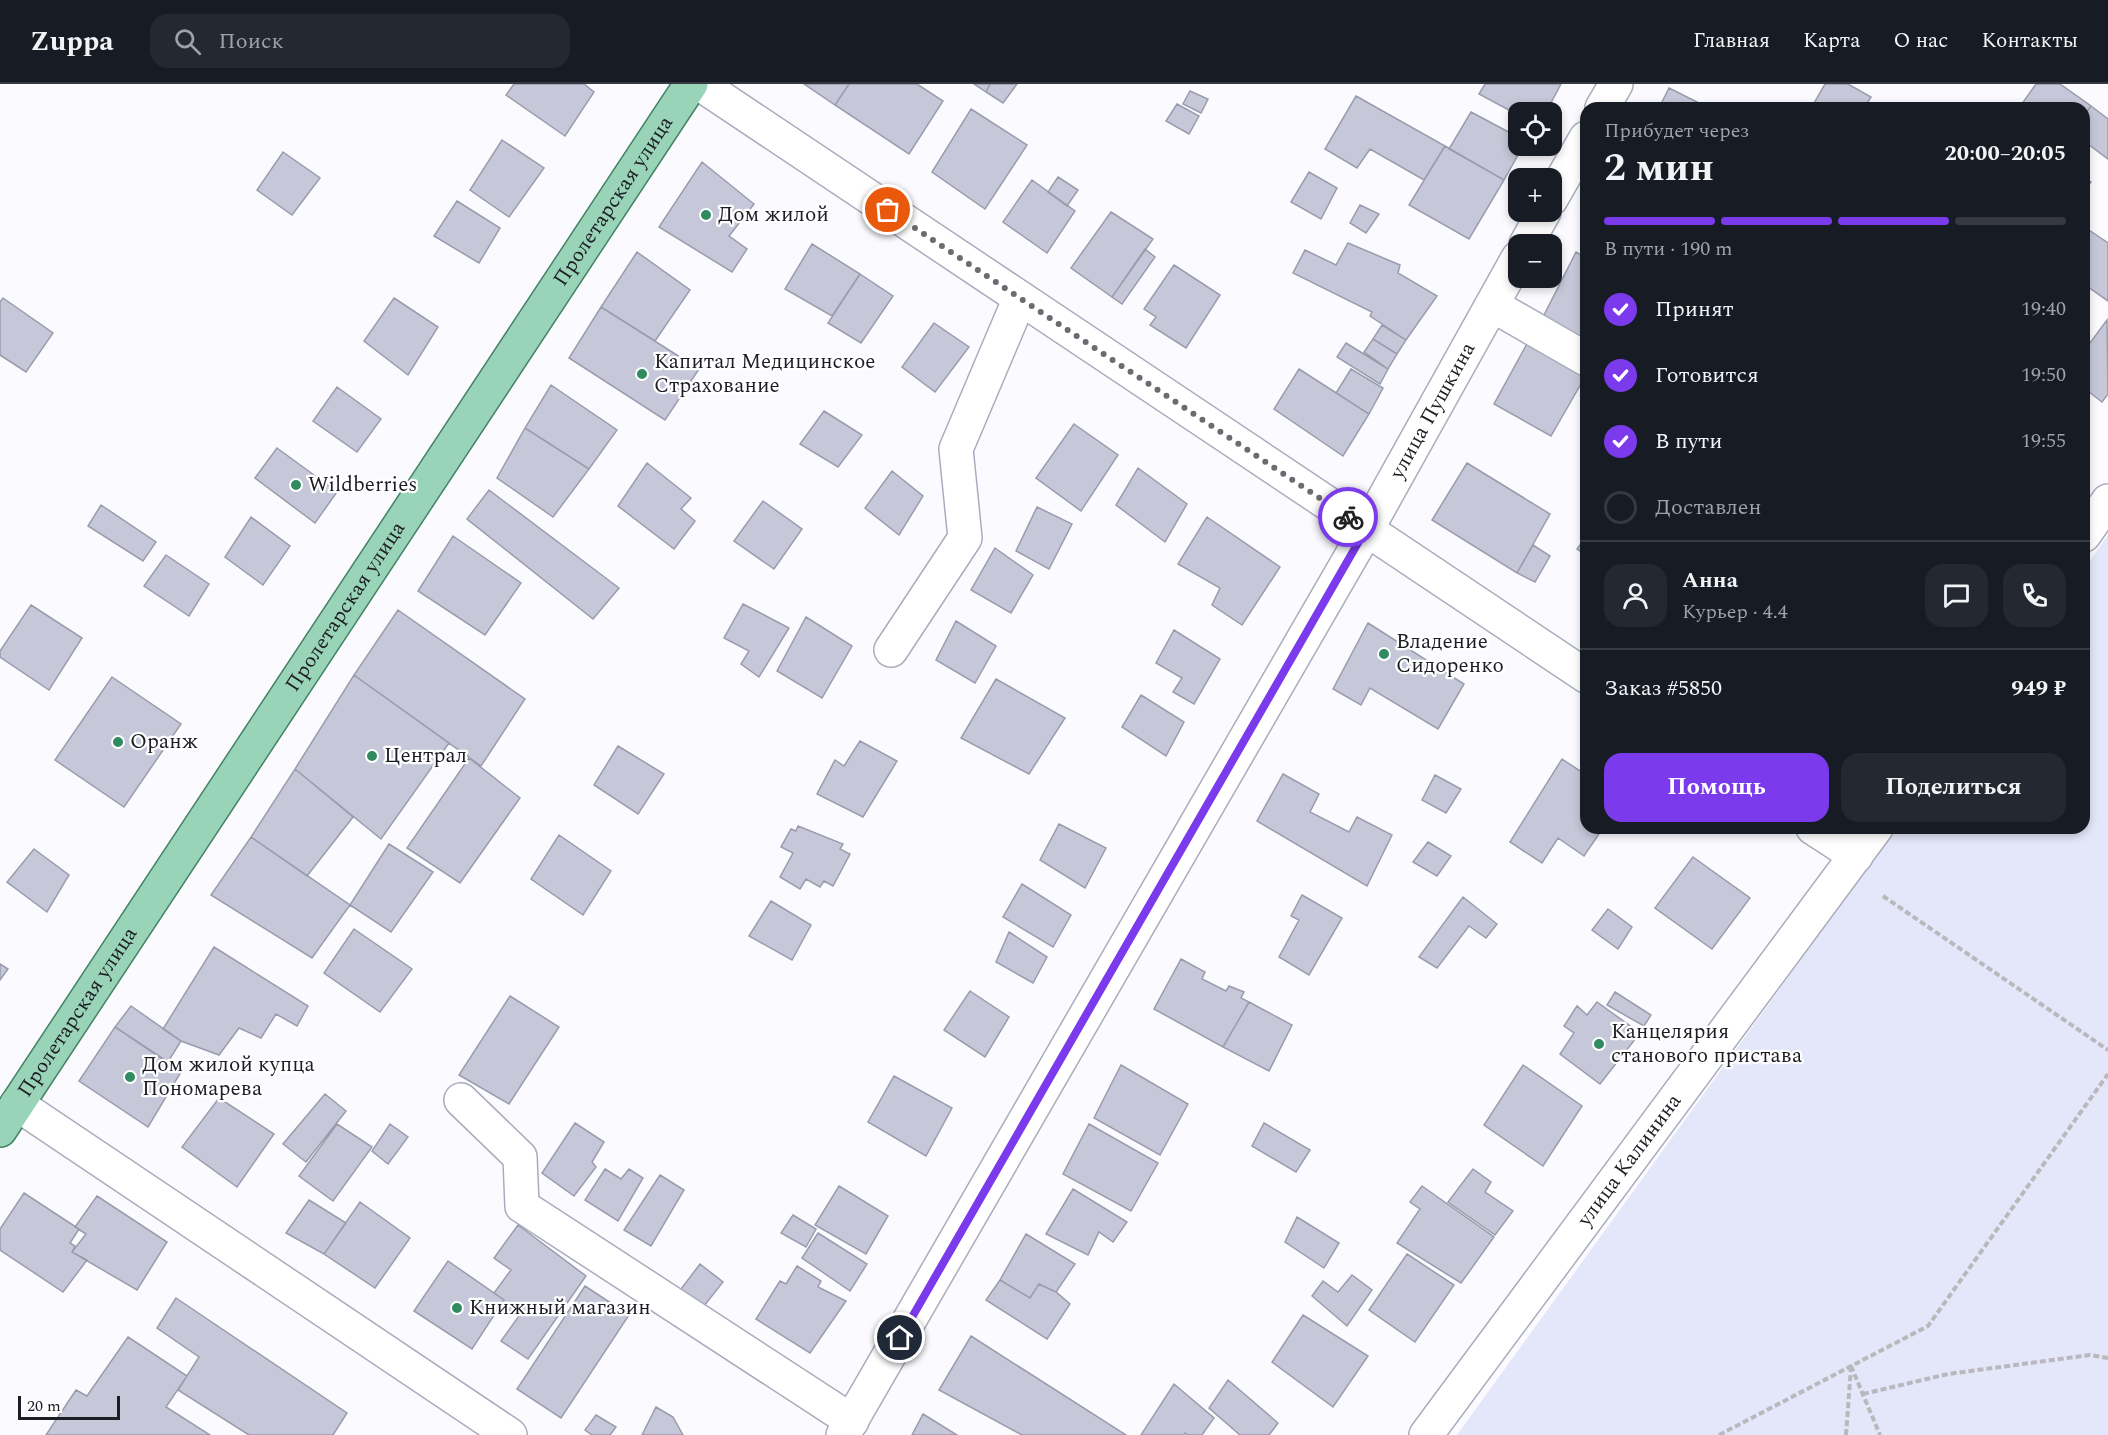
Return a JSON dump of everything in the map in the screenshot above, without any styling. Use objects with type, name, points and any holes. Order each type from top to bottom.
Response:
[{"type":"main road","name":"Пролетарская улица","points":[[6,1109],[691,84]]},
{"type":"street","points":[[700,84],[1580,672]]},
{"type":"street","points":[[1606,102],[1616,84]]},
{"type":"street","points":[[1562,180],[1580,148]]},
{"type":"street","name":"улица Пушкина","points":[[847,1428],[1366,529],[1508,276]]},
{"type":"street","points":[[891,650],[965,538],[956,449],[1020,298]]},
{"type":"street","points":[[1492,305],[1580,356]]},
{"type":"street","points":[[2090,526],[2108,501]]},
{"type":"street","points":[[1822,834],[1856,856]]},
{"type":"street","name":"улица Калинина","points":[[1426,1435],[1872,834]]},
{"type":"street","points":[[461,1100],[520,1157],[522,1206],[847,1428]]},
{"type":"street","points":[[6,1109],[510,1435]]},
{"type":"path","points":[[1883,896],[2108,1050]]},
{"type":"path","points":[[1719,1435],[1928,1326],[2108,1074]]},
{"type":"path","points":[[1863,1394],[1947,1374],[2090,1355],[2108,1358]]},
{"type":"path","points":[[1851,1366],[1880,1435]]},
{"type":"path","points":[[1846,1435],[1851,1366]]},
{"type":"shaded area","points":[[2108,535],[2108,1435],[1457,1435],[1892,834],[2090,834],[2090,560]]},
{"type":"building","points":[[514,84],[584,84],[594,92],[565,136],[506,95]]},
{"type":"building","points":[[804,84],[849,84],[835,105]]},
{"type":"building","points":[[849,84],[917,84],[943,101],[909,154],[835,105]]},
{"type":"building","points":[[974,84],[990,84],[986,92]]},
{"type":"building","points":[[990,84],[1017,84],[1003,103],[986,92]]},
{"type":"building","points":[[1485,84],[1561,84],[1551,102],[1508,102],[1508,110],[1479,94]]},
{"type":"building","points":[[1825,84],[1848,84],[1871,97],[1868,102],[1815,102]]},
{"type":"building","points":[[2036,84],[2060,84],[2085,102],[2023,102]]},
{"type":"building","points":[[1669,88],[1697,102],[1662,102]]},
{"type":"building","points":[[1190,91],[1208,99],[1201,113],[1183,104]]},
{"type":"building","points":[[1356,96],[1445,146],[1424,180],[1370,149],[1357,168],[1325,149]]},
{"type":"building","points":[[1177,104],[1199,116],[1189,134],[1166,121]]},
{"type":"building","points":[[2090,107],[2108,119],[2108,159],[2090,146]]},
{"type":"building","points":[[971,109],[1027,145],[985,209],[932,172]]},
{"type":"building","points":[[1471,112],[1508,132],[1508,156],[1517,156],[1511,168],[1508,168],[1504,180],[1449,149]]},
{"type":"building","points":[[502,140],[544,168],[509,217],[470,190]]},
{"type":"building","points":[[1445,146],[1504,180],[1469,239],[1409,205]]},
{"type":"building","points":[[283,152],[320,178],[292,215],[257,190]]},
{"type":"building","name":"Дом жилой","points":[[702,162],[754,204],[729,236],[747,249],[732,272],[659,227]]},
{"type":"building","points":[[1309,172],[1337,188],[1321,219],[1291,202]]},
{"type":"building","points":[[1058,177],[1078,190],[1067,206],[1048,192]]},
{"type":"building","points":[[1032,180],[1075,211],[1047,253],[1003,222]]},
{"type":"building","points":[[457,201],[500,228],[479,263],[434,236]]},
{"type":"building","points":[[1360,205],[1379,214],[1366,233],[1350,223]]},
{"type":"building","points":[[1111,212],[1153,239],[1112,297],[1071,268]]},
{"type":"building","points":[[2090,231],[2108,243],[2108,301],[2090,288]]},
{"type":"building","points":[[1348,243],[1400,265],[1398,273],[1437,296],[1406,340],[1370,316],[1372,312],[1293,273],[1305,250],[1336,265]]},
{"type":"building","points":[[812,244],[860,274],[832,316],[785,289]]},
{"type":"building","points":[[1145,249],[1155,257],[1122,304],[1112,297]]},
{"type":"building","points":[[637,252],[690,290],[655,341],[601,307]]},
{"type":"building","points":[[1576,252],[1580,254],[1580,337],[1542,319],[1558,288],[1562,288],[1562,280]]},
{"type":"building","points":[[1174,265],[1220,295],[1186,348],[1150,325],[1156,317],[1144,309]]},
{"type":"building","points":[[860,274],[893,296],[861,343],[828,323]]},
{"type":"building","points":[[3,298],[53,333],[26,372],[0,355],[0,302]]},
{"type":"building","points":[[394,298],[438,327],[408,375],[364,341]]},
{"type":"building","points":[[601,307],[699,369],[665,420],[569,358]]},
{"type":"building","points":[[2107,320],[2108,394],[2102,402],[2090,393],[2090,343]]},
{"type":"building","points":[[934,323],[969,347],[935,392],[902,367]]},
{"type":"building","points":[[1382,325],[1406,340],[1397,354],[1373,339]]},
{"type":"building","points":[[1373,339],[1397,354],[1388,369],[1364,352]]},
{"type":"building","points":[[1529,340],[1580,371],[1580,385],[1551,436],[1494,404]]},
{"type":"building","points":[[1346,343],[1388,369],[1380,384],[1337,357]]},
{"type":"building","points":[[1299,369],[1369,414],[1343,456],[1274,409]]},
{"type":"building","points":[[1351,369],[1383,388],[1369,414],[1336,393]]},
{"type":"building","points":[[551,385],[617,430],[589,469],[525,428]]},
{"type":"building","points":[[337,387],[381,419],[357,452],[313,421]]},
{"type":"building","points":[[824,411],[862,435],[838,467],[800,444]]},
{"type":"building","points":[[1074,424],[1118,455],[1081,511],[1036,478]]},
{"type":"building","points":[[525,428],[589,469],[553,517],[497,478]]},
{"type":"building","name":"Wildberries","points":[[277,448],[337,492],[315,523],[255,478]]},
{"type":"building","points":[[647,463],[691,498],[681,509],[695,521],[674,549],[618,506]]},
{"type":"building","points":[[1467,463],[1550,514],[1517,573],[1432,520]]},
{"type":"building","points":[[1138,468],[1187,504],[1165,542],[1116,505]]},
{"type":"building","points":[[892,471],[923,496],[899,535],[865,508]]},
{"type":"building","points":[[489,490],[619,588],[593,619],[467,519]]},
{"type":"building","points":[[763,501],[802,529],[774,569],[734,541]]},
{"type":"building","points":[[101,505],[156,542],[143,561],[88,526]]},
{"type":"building","points":[[1037,507],[1072,524],[1049,569],[1016,551]]},
{"type":"building","points":[[251,517],[290,546],[263,585],[225,557]]},
{"type":"building","points":[[1207,517],[1280,567],[1242,625],[1212,605],[1220,588],[1178,564]]},
{"type":"building","points":[[453,536],[521,583],[485,635],[418,591]]},
{"type":"building","points":[[1533,545],[1550,556],[1535,582],[1517,573]]},
{"type":"building","points":[[995,548],[1033,575],[1011,613],[971,590]]},
{"type":"building","points":[[166,555],[209,584],[189,616],[144,586]]},
{"type":"building","points":[[743,604],[789,628],[759,677],[741,664],[749,651],[724,638]]},
{"type":"building","points":[[31,605],[82,638],[49,690],[0,657],[0,651]]},
{"type":"building","points":[[398,610],[525,699],[481,766],[354,675]]},
{"type":"building","points":[[806,617],[852,646],[822,698],[777,671]]},
{"type":"building","points":[[956,621],[996,646],[975,683],[936,660]]},
{"type":"building","name":"Владение Сидоренко","points":[[1368,623],[1464,684],[1438,729],[1370,688],[1361,705],[1333,689]]},
{"type":"building","points":[[1174,630],[1220,659],[1194,704],[1173,692],[1182,678],[1156,663]]},
{"type":"building","name":"Централ","points":[[354,675],[449,743],[381,839],[295,769]]},
{"type":"building","name":"Оранж","points":[[112,677],[181,724],[124,807],[55,760]]},
{"type":"building","points":[[996,679],[1065,718],[1029,774],[961,738]]},
{"type":"building","points":[[1141,695],[1184,722],[1166,756],[1122,727]]},
{"type":"building","points":[[860,741],[897,761],[863,817],[817,794],[835,760],[844,766]]},
{"type":"building","points":[[618,746],[664,774],[638,814],[594,785]]},
{"type":"building","points":[[469,758],[520,798],[460,883],[407,848]]},
{"type":"building","points":[[1562,759],[1580,771],[1580,834],[1599,834],[1584,856],[1558,838],[1542,863],[1510,842]]},
{"type":"building","points":[[295,769],[353,817],[307,876],[251,837]]},
{"type":"building","points":[[1283,774],[1319,794],[1310,812],[1349,832],[1357,817],[1392,835],[1367,886],[1257,821]]},
{"type":"building","points":[[1435,775],[1461,789],[1446,813],[1422,800]]},
{"type":"building","points":[[1059,824],[1106,848],[1085,888],[1040,860]]},
{"type":"building","points":[[798,826],[843,844],[840,849],[850,854],[833,886],[824,881],[820,887],[806,879],[800,889],[780,877],[793,853],[781,847],[791,829],[796,831]]},
{"type":"building","points":[[559,835],[611,871],[583,915],[531,879]]},
{"type":"building","points":[[251,837],[350,905],[312,958],[211,895]]},
{"type":"building","points":[[1428,842],[1451,856],[1437,876],[1413,862]]},
{"type":"building","points":[[389,844],[433,872],[391,932],[350,905]]},
{"type":"building","points":[[34,849],[69,875],[47,912],[7,882]]},
{"type":"building","points":[[1693,857],[1750,898],[1712,949],[1655,908]]},
{"type":"building","points":[[1022,884],[1071,915],[1053,947],[1003,917]]},
{"type":"building","points":[[1302,895],[1342,918],[1309,975],[1279,957],[1299,920],[1291,916]]},
{"type":"building","points":[[1463,897],[1497,924],[1486,938],[1469,926],[1437,968],[1419,957]]},
{"type":"building","points":[[771,901],[811,925],[792,960],[749,936]]},
{"type":"building","points":[[1608,909],[1632,927],[1618,949],[1592,930]]},
{"type":"building","points":[[354,929],[412,969],[380,1012],[324,973]]},
{"type":"building","points":[[1009,932],[1047,957],[1033,983],[996,962]]},
{"type":"building","points":[[214,947],[308,1006],[297,1026],[276,1014],[261,1038],[239,1028],[219,1055],[181,1041],[163,1029]]},
{"type":"building","points":[[1181,959],[1205,972],[1202,979],[1226,991],[1229,986],[1244,992],[1241,998],[1249,1002],[1223,1047],[1154,1009]]},
{"type":"building","points":[[0,964],[8,969],[0,980]]},
{"type":"building","points":[[970,991],[1009,1017],[985,1057],[944,1030]]},
{"type":"building","points":[[1615,992],[1651,1015],[1644,1026],[1607,1005]]},
{"type":"building","points":[[510,996],[559,1027],[509,1104],[459,1075]]},
{"type":"building","points":[[1249,1002],[1292,1025],[1269,1071],[1223,1047]]},
{"type":"building","name":"Канцелярия станового пристава","points":[[1597,1002],[1640,1033],[1600,1084],[1560,1054],[1574,1033],[1564,1026],[1577,1006],[1587,1015]]},
{"type":"building","points":[[131,1006],[181,1041],[168,1062],[115,1027]]},
{"type":"building","name":"Дом жилой купца Пономарева","points":[[115,1027],[181,1072],[148,1127],[79,1081]]},
{"type":"building","points":[[1121,1065],[1188,1104],[1160,1155],[1094,1118]]},
{"type":"building","points":[[1523,1065],[1582,1106],[1543,1166],[1484,1125]]},
{"type":"building","points":[[894,1076],[952,1108],[926,1156],[868,1122]]},
{"type":"building","points":[[325,1094],[346,1111],[306,1162],[283,1144]]},
{"type":"building","points":[[219,1098],[274,1134],[237,1187],[182,1147]]},
{"type":"building","points":[[575,1123],[604,1142],[592,1162],[596,1167],[574,1196],[542,1173]]},
{"type":"building","points":[[1264,1123],[1310,1150],[1296,1172],[1252,1146]]},
{"type":"building","points":[[337,1124],[372,1147],[333,1201],[299,1176]]},
{"type":"building","points":[[390,1124],[408,1137],[388,1164],[372,1151]]},
{"type":"building","points":[[1089,1124],[1158,1163],[1131,1211],[1063,1174]]},
{"type":"building","points":[[605,1169],[621,1179],[629,1169],[643,1178],[618,1221],[585,1200]]},
{"type":"building","points":[[1473,1169],[1491,1182],[1485,1192],[1513,1211],[1495,1235],[1448,1202]]},
{"type":"building","points":[[660,1175],[684,1190],[651,1246],[624,1230]]},
{"type":"building","points":[[839,1186],[888,1216],[866,1254],[815,1225]]},
{"type":"building","points":[[1422,1186],[1494,1237],[1461,1283],[1397,1243],[1420,1209],[1410,1202]]},
{"type":"building","points":[[1073,1189],[1127,1222],[1113,1242],[1099,1232],[1088,1255],[1046,1234]]},
{"type":"building","points":[[24,1193],[79,1229],[70,1243],[75,1246],[72,1252],[87,1260],[63,1292],[0,1250],[0,1229]]},
{"type":"building","points":[[97,1196],[167,1242],[137,1290],[72,1252],[86,1234],[75,1227]]},
{"type":"building","points":[[309,1200],[346,1223],[324,1254],[286,1233]]},
{"type":"building","points":[[360,1202],[410,1238],[375,1288],[324,1254]]},
{"type":"building","points":[[793,1215],[816,1229],[806,1247],[781,1233]]},
{"type":"building","points":[[1297,1217],[1339,1243],[1324,1268],[1285,1242]]},
{"type":"building","points":[[518,1225],[586,1276],[528,1359],[501,1341],[519,1316],[500,1305],[504,1300],[494,1293],[511,1270],[494,1258]]},
{"type":"building","points":[[818,1233],[867,1264],[850,1291],[802,1258]]},
{"type":"building","points":[[1026,1234],[1075,1264],[1056,1292],[1039,1284],[1030,1298],[1000,1280]]},
{"type":"building","points":[[1407,1254],[1454,1285],[1415,1342],[1369,1310]]},
{"type":"building","name":"Книжный магазин","points":[[448,1261],[504,1300],[472,1349],[414,1311]]},
{"type":"building","points":[[700,1264],[723,1282],[704,1306],[681,1289]]},
{"type":"building","points":[[797,1266],[821,1281],[818,1287],[846,1301],[810,1353],[756,1319],[780,1281],[786,1284]]},
{"type":"building","points":[[1352,1275],[1372,1290],[1347,1326],[1312,1296],[1323,1281],[1338,1292]]},
{"type":"building","points":[[1000,1280],[1030,1298],[1039,1284],[1056,1292],[1070,1304],[1047,1339],[986,1300]]},
{"type":"building","points":[[585,1286],[629,1315],[561,1418],[517,1389]]},
{"type":"building","points":[[176,1298],[347,1413],[333,1435],[249,1435],[178,1390],[199,1357],[157,1328]]},
{"type":"building","points":[[1303,1315],[1368,1356],[1333,1407],[1272,1362]]},
{"type":"building","points":[[971,1336],[1126,1435],[1022,1435],[939,1390]]},
{"type":"building","points":[[128,1337],[187,1376],[166,1407],[210,1435],[46,1435],[76,1390],[87,1396]]},
{"type":"building","points":[[1228,1380],[1278,1423],[1269,1435],[1240,1435],[1209,1408]]},
{"type":"building","points":[[1174,1384],[1214,1418],[1202,1435],[1185,1433],[1184,1435],[1141,1435]]},
{"type":"building","points":[[656,1407],[673,1417],[683,1435],[642,1435]]},
{"type":"building","points":[[923,1414],[957,1435],[912,1435]]},
{"type":"building","points":[[596,1415],[616,1427],[610,1435],[592,1435],[585,1430]]},
{"type":"way so far","points":[[888,210],[1348,517]]},
{"type":"place","name":"Дом жилой","points":[[706,215]]},
{"type":"place","name":"Капитал Медицинское Страхование","points":[[642,374]]},
{"type":"place","name":"Wildberries","points":[[296,485]]},
{"type":"place","name":"Владение Сидоренко","points":[[1384,654]]},
{"type":"place","name":"Оранж","points":[[118,742]]},
{"type":"place","name":"Централ","points":[[372,756]]},
{"type":"place","name":"Канцелярия станового пристава","points":[[1599,1044]]},
{"type":"place","name":"Дом жилой купца Пономарева","points":[[130,1077]]},
{"type":"place","name":"Книжный магазин","points":[[457,1308]]},
{"type":"route","points":[[900,1338],[1366,529],[1348,517]]}]
